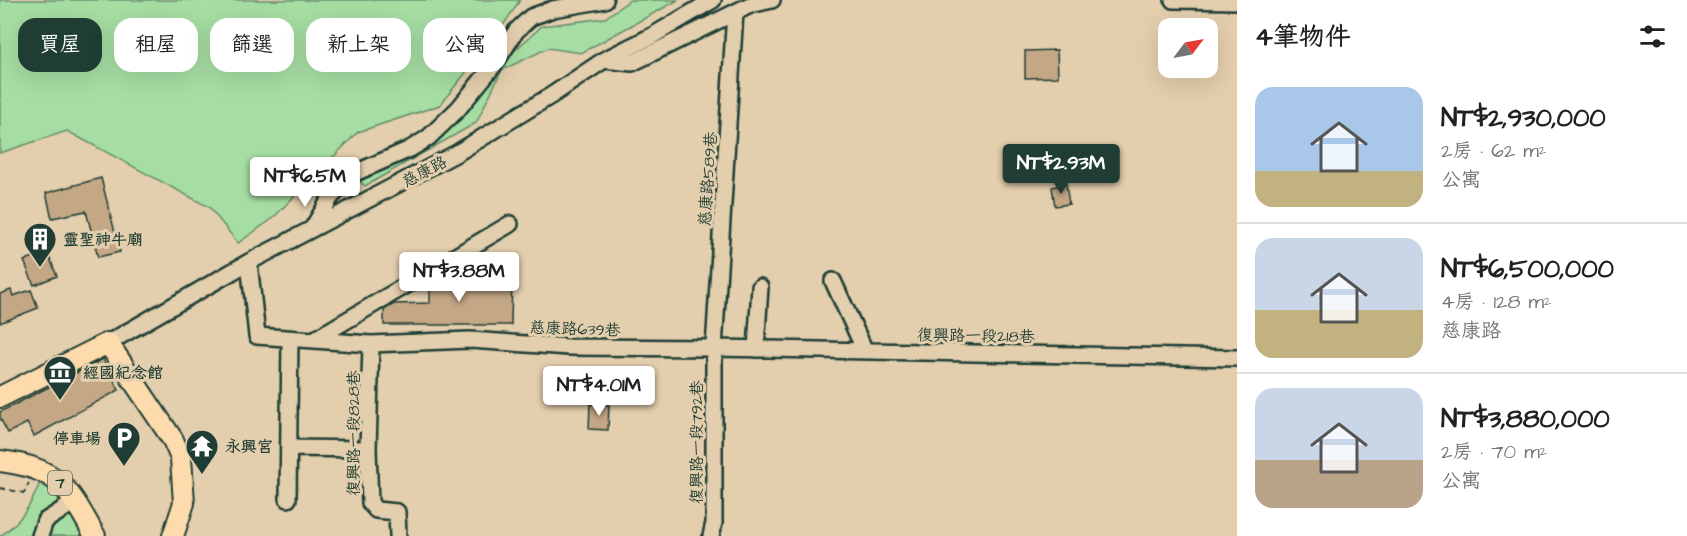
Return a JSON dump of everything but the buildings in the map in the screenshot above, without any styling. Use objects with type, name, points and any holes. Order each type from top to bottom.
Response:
[{"type":"main road","name":"慈康路","points":[[0,397],[108,343]]},
{"type":"main road","points":[[108,343],[173,440],[182,458],[184,503],[173,536]]},
{"type":"main road","name":"7","points":[[0,461],[35,469],[48,474],[63,485],[76,501],[95,536]]},
{"type":"street","points":[[312,230],[331,197],[355,173],[410,149],[428,138],[458,109],[494,65],[516,31],[531,17],[553,9],[605,0]]},
{"type":"street","name":"慈康路","points":[[108,343],[249,262],[457,153],[604,60],[652,36],[713,0]]},
{"type":"street","points":[[604,60],[632,63],[750,5],[772,0]]},
{"type":"street","points":[[1173,0],[1237,1]]},
{"type":"street","name":"慈康路589巷","points":[[714,348],[735,12]]},
{"type":"street","points":[[315,339],[510,224]]},
{"type":"street","name":"慈康路639巷","points":[[249,262],[257,336],[371,344],[470,340],[569,347],[714,348]]},
{"type":"street","points":[[833,281],[866,351]]},
{"type":"street","points":[[756,349],[760,287]]},
{"type":"street","points":[[288,499],[290,339]]},
{"type":"street","name":"復興路一段828巷","points":[[371,344],[368,449],[370,503],[376,510],[397,512],[398,536]]},
{"type":"street","name":"復興路一段218巷","points":[[714,348],[1237,358]]},
{"type":"street","name":"復興路一段792巷","points":[[711,536],[714,523],[714,348]]},
{"type":"street","points":[[289,448],[368,449]]},
{"type":"street","points":[[40,536],[45,521],[76,501]]},
{"type":"path","points":[[0,488],[24,493],[35,469]]},
{"type":"green space","points":[[0,0],[520,0],[507,20],[423,18],[423,72],[466,72],[440,105],[358,132],[272,219],[238,243],[209,207],[67,131],[0,153]]},
{"type":"green space","points":[[630,0],[678,0],[581,53],[548,48],[507,68],[507,57],[542,26],[605,18]]},
{"type":"green space","points":[[491,72],[501,72],[476,123],[365,186],[358,180],[371,170],[418,150]]},
{"type":"green space","points":[[41,480],[58,489],[86,536],[0,536],[25,512]]},
{"type":"place","name":"靈聖神牛廟","points":[[40,268]]},
{"type":"place","name":"經國紀念館","points":[[60,401]]},
{"type":"place","name":"停車場","points":[[124,467]]},
{"type":"place","name":"永興宮","points":[[202,475]]}]
